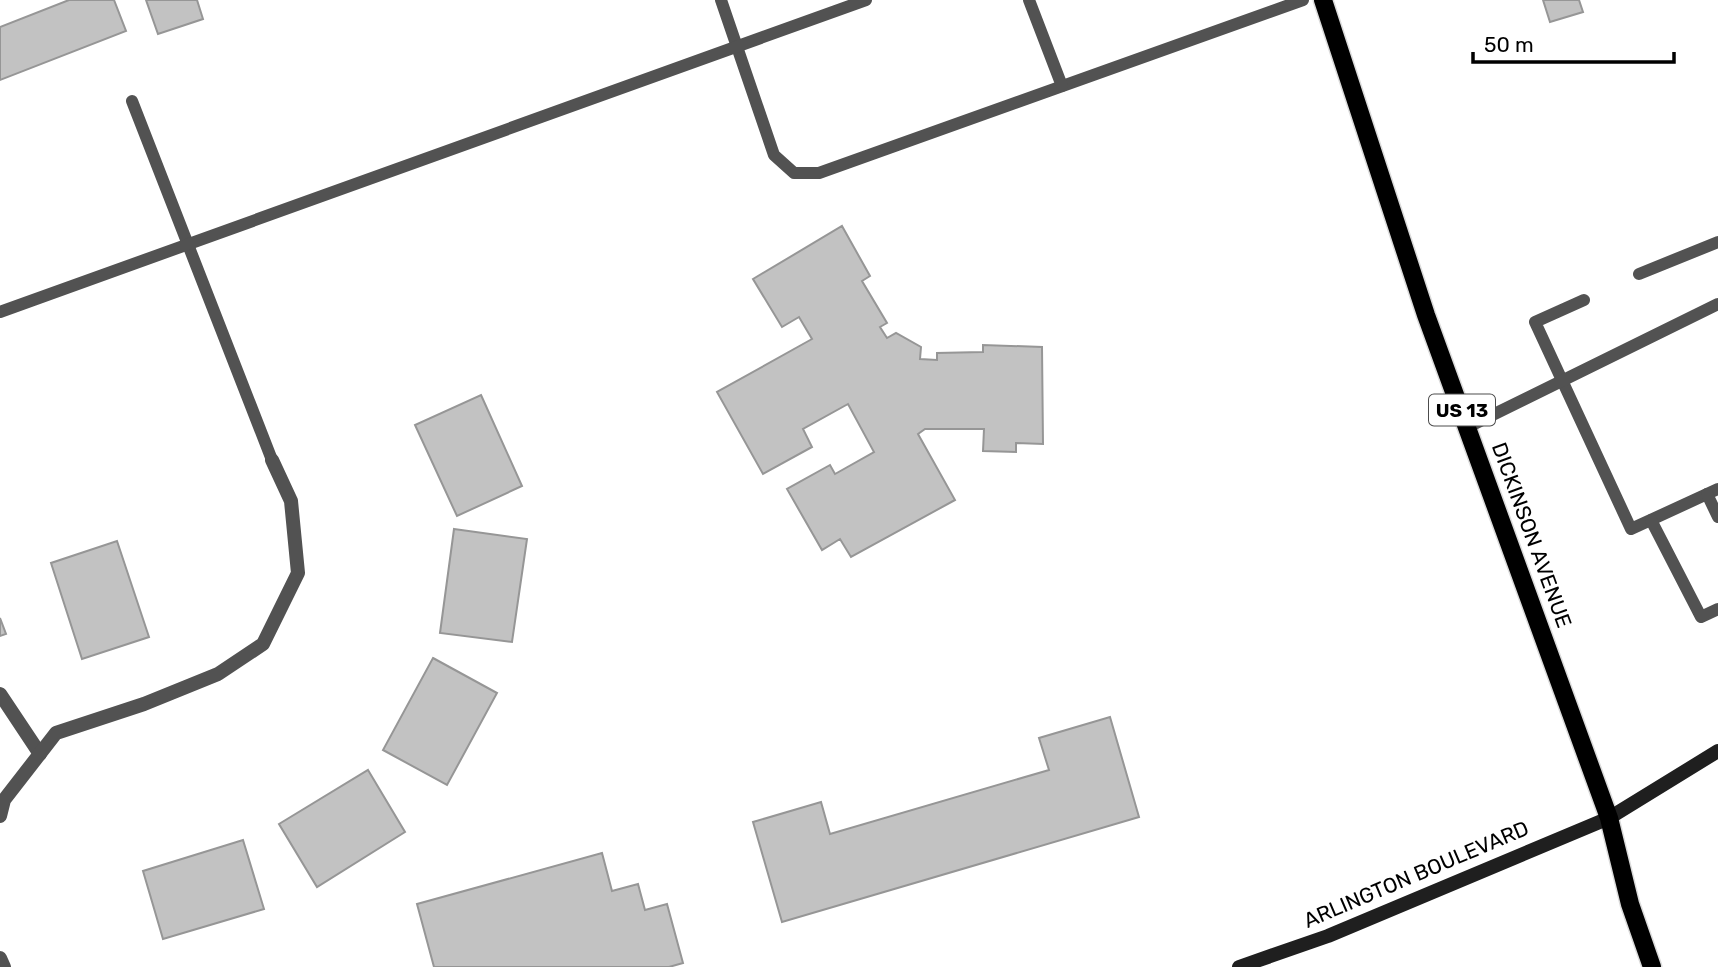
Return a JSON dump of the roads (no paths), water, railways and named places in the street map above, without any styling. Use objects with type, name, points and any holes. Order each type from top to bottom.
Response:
[{"type":"main road","name":"DICKINSON AVENUE","points":[[1323,0],[1426,315],[1609,818],[1630,904],[1652,967]]},
{"type":"main road","name":"ARLINGTON BOULEVARD","points":[[1239,967],[1328,936],[1609,818],[1718,751]]},
{"type":"street","points":[[0,816],[4,800],[56,733],[144,704],[218,674],[263,644],[298,573],[291,501],[272,460]]},
{"type":"street","points":[[0,694],[40,754]]},
{"type":"street","points":[[0,958],[4,967]]},
{"type":"lane","points":[[720,0],[774,155],[794,173],[819,173],[1303,0]]},
{"type":"lane","points":[[0,312],[866,0]]},
{"type":"lane","points":[[1029,0],[1062,86]]},
{"type":"lane","points":[[132,101],[272,460]]},
{"type":"lane","points":[[1639,274],[1718,242]]},
{"type":"lane","points":[[1584,300],[1535,322],[1631,529],[1712,492],[1718,517]]},
{"type":"lane","points":[[1468,426],[1718,304]]},
{"type":"lane","points":[[1651,520],[1701,617],[1718,609]]}]
